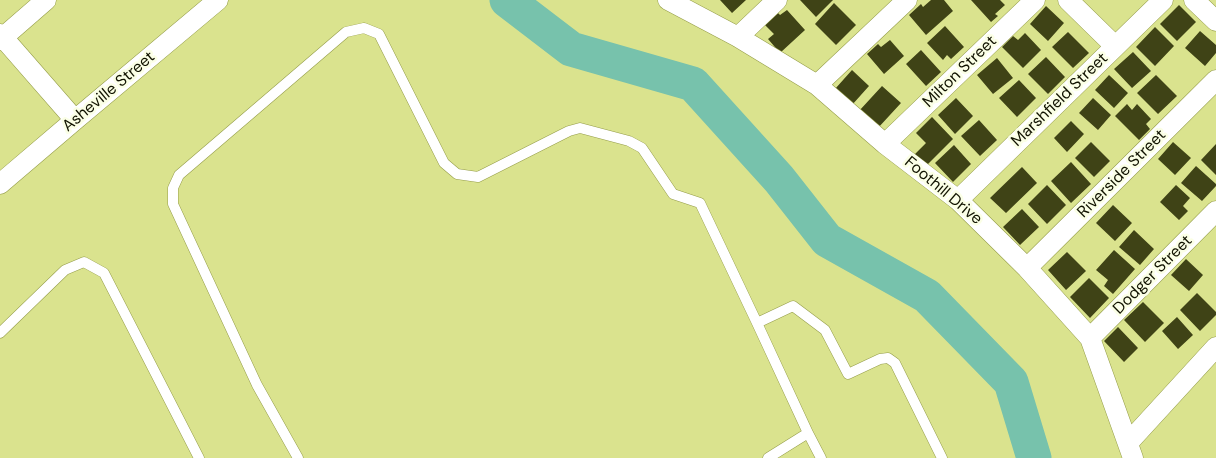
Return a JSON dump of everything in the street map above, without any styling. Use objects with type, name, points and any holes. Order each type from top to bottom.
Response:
[{"type":"street","points":[[46,0],[1,37],[75,120]]},
{"type":"street","name":"Asheville Street","points":[[0,184],[218,0]]},
{"type":"street","name":"Foothill Drive","points":[[668,0],[738,37],[817,85],[885,144],[958,200],[1027,268],[1090,338],[1131,450]]},
{"type":"street","points":[[738,37],[777,0]]},
{"type":"street","points":[[817,85],[907,0]]},
{"type":"street","name":"Milton Street","points":[[885,144],[1035,0]]},
{"type":"street","points":[[1068,0],[1115,46]]},
{"type":"street","name":"Marshfield Street","points":[[958,200],[1163,0]]},
{"type":"street","points":[[1194,0],[1216,21]]},
{"type":"street","name":"Riverside Street","points":[[1027,268],[1216,80]]},
{"type":"street","name":"Dodger Street","points":[[1090,338],[1216,211]]},
{"type":"street","points":[[1131,450],[1216,348]]},
{"type":"lane","points":[[298,458],[257,385],[223,313],[173,204],[173,188],[179,175],[346,32],[364,28],[380,34],[444,163],[457,174],[478,177],[569,131],[580,128],[629,140],[642,148],[673,194],[700,203],[821,458]]},
{"type":"lane","points":[[0,333],[65,270],[84,262],[104,272],[199,458]]},
{"type":"lane","points":[[758,323],[793,306],[825,330],[848,374],[880,359],[888,358],[895,363],[942,458]]},
{"type":"lane","points":[[768,458],[808,433]]},
{"type":"building","points":[[720,0],[746,0],[732,13]]},
{"type":"building","points":[[800,0],[833,0],[816,17]]},
{"type":"building","points":[[931,0],[944,0],[953,11],[926,35],[909,15],[921,4],[923,7]]},
{"type":"building","points":[[971,0],[1000,0],[1005,5],[995,14],[998,16],[991,22]]},
{"type":"building","points":[[834,3],[856,25],[836,45],[815,24]]},
{"type":"building","points":[[1179,5],[1196,22],[1177,41],[1160,24]]},
{"type":"building","points":[[1046,6],[1064,23],[1048,41],[1030,24]]},
{"type":"building","points":[[787,10],[805,30],[780,53],[768,39],[774,34],[765,25],[778,13],[780,15]]},
{"type":"building","points":[[945,26],[964,47],[951,59],[947,55],[943,60],[927,43]]},
{"type":"building","points":[[1155,27],[1174,46],[1155,66],[1136,47]]},
{"type":"building","points":[[1200,31],[1216,45],[1216,53],[1205,66],[1185,48]]},
{"type":"building","points":[[1068,32],[1089,53],[1073,68],[1052,47]]},
{"type":"building","points":[[1025,33],[1041,50],[1023,68],[1002,47],[1013,36],[1018,40]]},
{"type":"building","points":[[890,40],[904,56],[884,74],[867,54],[878,44],[881,47]]},
{"type":"building","points":[[921,50],[941,72],[926,86],[906,64]]},
{"type":"building","points":[[1133,52],[1151,71],[1132,88],[1114,69]]},
{"type":"building","points":[[1046,57],[1065,77],[1048,94],[1028,74]]},
{"type":"building","points":[[997,58],[1013,78],[993,94],[977,75]]},
{"type":"building","points":[[852,70],[869,86],[852,105],[835,89]]},
{"type":"building","points":[[1109,75],[1128,93],[1114,108],[1095,90]]},
{"type":"building","points":[[1156,75],[1177,96],[1158,114],[1137,93]]},
{"type":"building","points":[[1019,80],[1036,98],[1017,117],[999,98]]},
{"type":"building","points":[[882,86],[901,103],[878,128],[859,111]]},
{"type":"building","points":[[956,98],[973,116],[955,134],[938,115]]},
{"type":"building","points":[[1093,98],[1111,115],[1098,130],[1079,113]]},
{"type":"building","points":[[1127,104],[1132,110],[1137,104],[1151,119],[1146,124],[1150,129],[1139,140],[1115,116]]},
{"type":"building","points":[[932,117],[953,139],[925,167],[913,156],[926,143],[916,133]]},
{"type":"building","points":[[979,120],[997,140],[980,156],[961,136]]},
{"type":"building","points":[[1071,121],[1084,134],[1067,152],[1054,138]]},
{"type":"building","points":[[1091,142],[1110,161],[1094,177],[1075,158]]},
{"type":"building","points":[[1173,142],[1191,158],[1175,175],[1158,159]]},
{"type":"building","points":[[1216,144],[1216,175],[1201,160]]},
{"type":"building","points":[[954,145],[971,164],[953,182],[935,163]]},
{"type":"building","points":[[1071,162],[1091,184],[1071,203],[1051,181]]},
{"type":"building","points":[[1196,166],[1216,184],[1202,201],[1181,183]]},
{"type":"building","points":[[1022,167],[1037,183],[1006,213],[990,198]]},
{"type":"building","points":[[1047,185],[1066,205],[1047,224],[1028,204]]},
{"type":"building","points":[[1176,185],[1190,198],[1183,206],[1188,211],[1179,220],[1160,202]]},
{"type":"building","points":[[1113,205],[1132,223],[1115,241],[1096,223]]},
{"type":"building","points":[[1022,209],[1039,227],[1020,245],[1003,227]]},
{"type":"building","points":[[1134,230],[1154,249],[1140,265],[1119,247]]},
{"type":"building","points":[[1114,250],[1135,269],[1113,294],[1104,286],[1108,280],[1096,270]]},
{"type":"building","points":[[1067,252],[1086,271],[1066,290],[1048,270]]},
{"type":"building","points":[[1186,259],[1203,275],[1189,291],[1171,275]]},
{"type":"building","points":[[1089,278],[1109,298],[1090,318],[1070,297]]},
{"type":"building","points":[[1197,293],[1216,312],[1216,315],[1200,331],[1180,310]]},
{"type":"building","points":[[1143,302],[1164,323],[1145,342],[1124,320]]},
{"type":"building","points":[[1177,317],[1193,335],[1178,349],[1162,331]]},
{"type":"building","points":[[1118,327],[1138,348],[1124,362],[1104,341]]},
{"type":"waterway","points":[[507,0],[571,49],[693,84],[779,179],[827,240],[927,296],[1011,382],[1034,458]]}]
